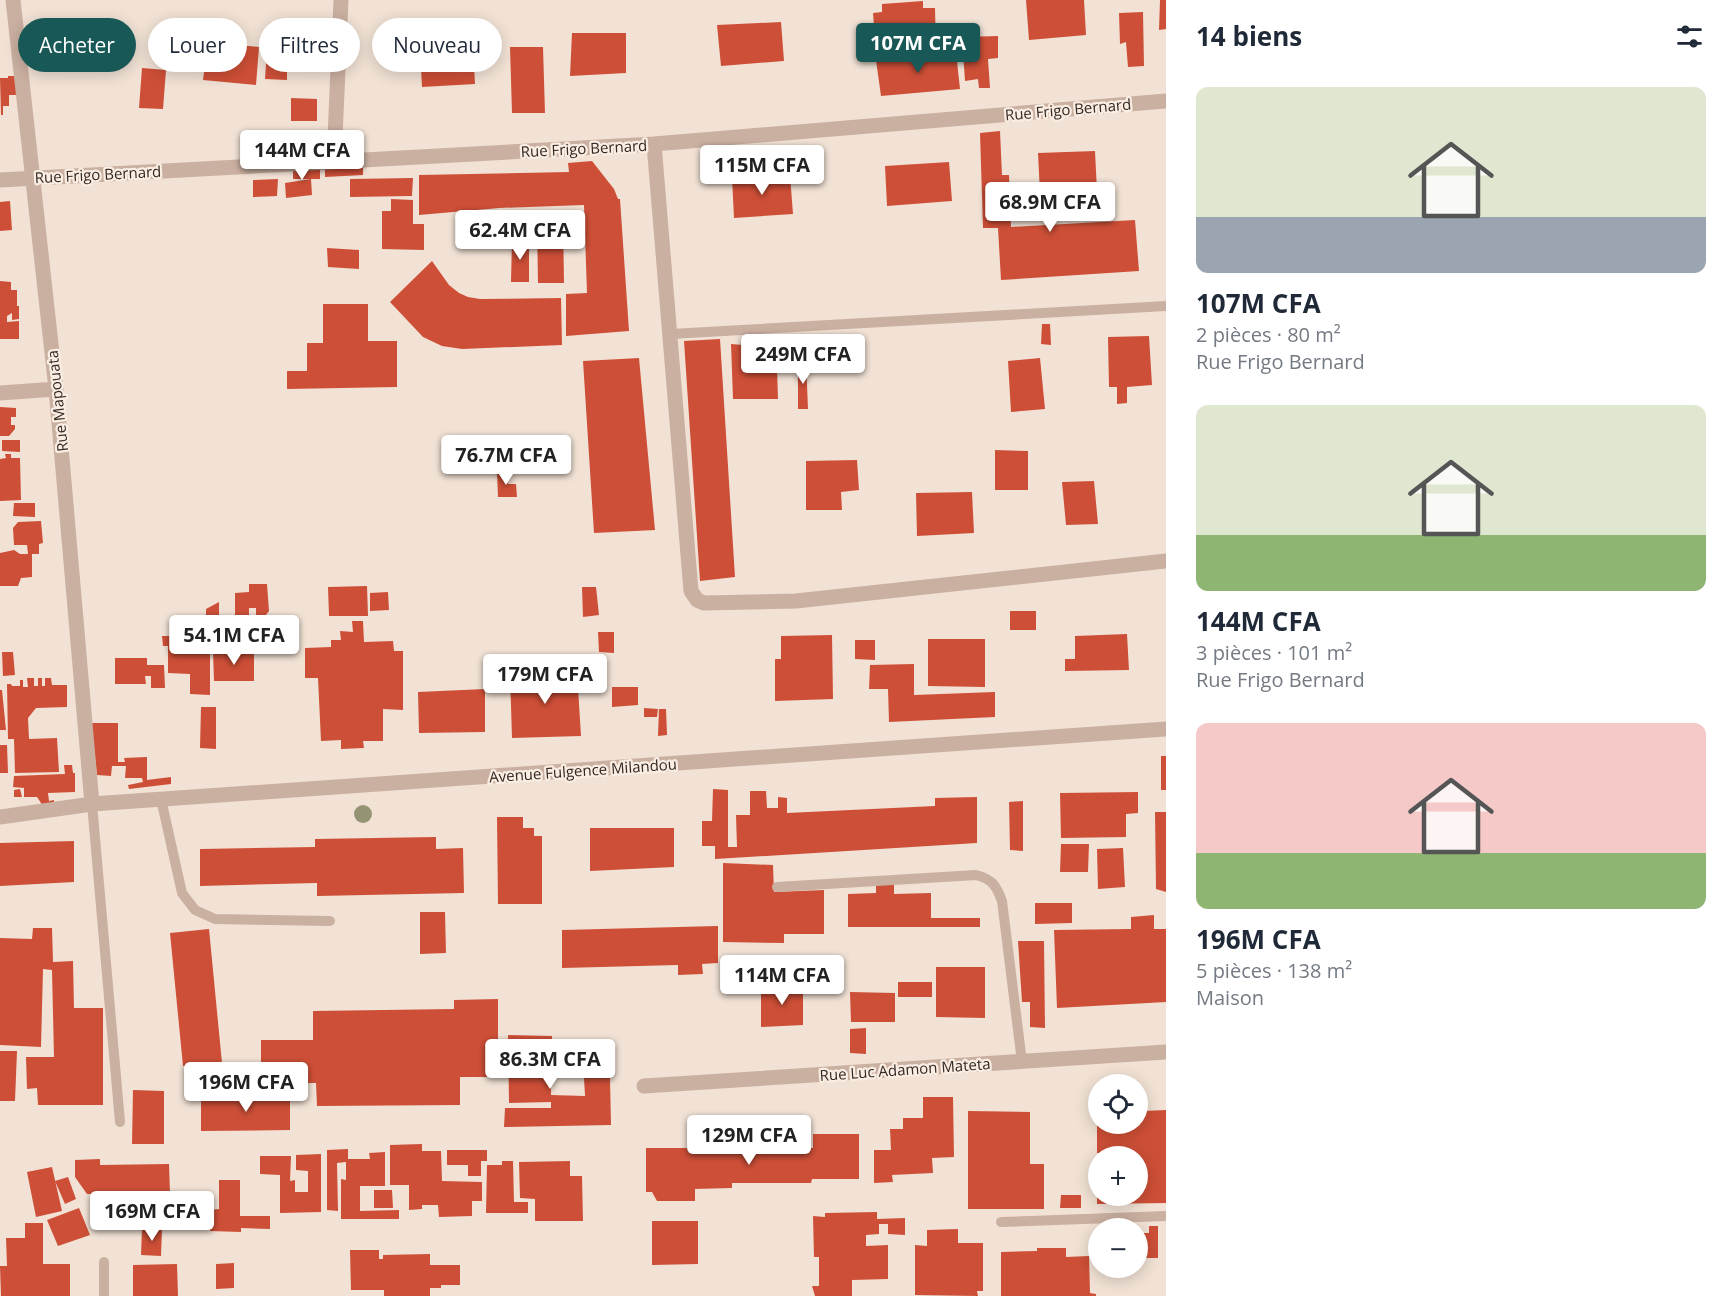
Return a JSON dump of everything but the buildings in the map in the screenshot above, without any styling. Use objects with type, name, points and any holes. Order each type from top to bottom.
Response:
[{"type":"street","name":"Rue Mapouata","points":[[13,0],[56,389],[92,804]]},
{"type":"street","points":[[334,161],[341,0]]},
{"type":"street","name":"Rue Frigo Bernard","points":[[0,180],[654,144],[1166,100]]},
{"type":"street","points":[[654,144],[691,591],[697,600],[704,603],[796,601],[1166,561]]},
{"type":"street","points":[[0,393],[56,389]]},
{"type":"street","name":"Avenue Fulgence Milandou","points":[[0,817],[92,804],[1166,729]]},
{"type":"street","name":"Rue Luc Adamon Mateta","points":[[644,1086],[1166,1052]]},
{"type":"lane","points":[[670,334],[1166,306]]},
{"type":"lane","points":[[161,799],[182,893],[195,910],[215,919],[330,921]]},
{"type":"lane","points":[[92,804],[120,1122]]},
{"type":"lane","points":[[777,887],[976,875],[989,878],[998,889],[1002,901],[1022,1062]]},
{"type":"lane","points":[[1001,1222],[1166,1216]]},
{"type":"lane","points":[[104,1262],[104,1296]]}]
